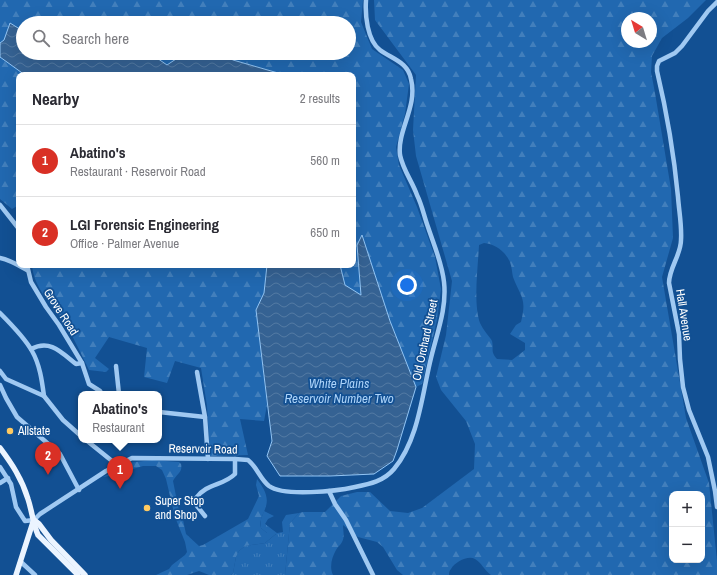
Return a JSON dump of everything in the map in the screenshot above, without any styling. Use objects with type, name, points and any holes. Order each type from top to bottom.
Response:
[{"type":"main road","points":[[0,448],[19,475],[29,501],[34,520],[34,527],[38,535],[78,575]]},
{"type":"main road","points":[[16,575],[34,520]]},
{"type":"main road","points":[[34,520],[85,575]]},
{"type":"street","name":"Old Orchard Street","points":[[329,491],[353,487],[379,480],[388,474],[399,462],[410,439],[418,413],[441,320],[445,290],[437,253],[420,203],[403,166],[400,153],[401,139],[412,101],[412,79],[402,64],[380,50],[374,42],[366,22],[366,0]]},
{"type":"street","name":"Hall Avenue","points":[[717,2],[708,11],[682,46],[675,53],[659,61],[657,66],[668,120],[682,238],[678,256],[669,276],[669,283],[680,334],[680,359],[683,387],[691,417],[708,457],[717,507]]},
{"type":"street","points":[[0,206],[16,225]]},
{"type":"street","points":[[0,258],[16,263]]},
{"type":"street","name":"Grove Road","points":[[27,268],[30,282],[82,363],[89,384],[100,391]]},
{"type":"street","points":[[0,313],[31,349],[39,369],[44,396],[63,420],[78,433]]},
{"type":"street","name":"Grove Road","points":[[31,349],[38,346],[48,346],[61,351],[76,364],[82,363]]},
{"type":"street","points":[[116,366],[119,391]]},
{"type":"street","points":[[0,371],[6,398],[17,417],[60,454],[79,490]]},
{"type":"street","points":[[197,372],[205,417],[208,459]]},
{"type":"street","points":[[3,382],[44,396]]},
{"type":"street","points":[[162,412],[205,417]]},
{"type":"street","points":[[90,443],[117,465]]},
{"type":"street","name":"Reservoir Road","points":[[34,520],[40,514],[117,465],[132,458],[248,460],[268,485],[275,490],[285,492],[329,491]]},
{"type":"street","points":[[205,516],[197,506],[196,498],[203,490],[230,479],[235,474],[235,459]]},
{"type":"street","points":[[0,467],[8,478],[14,502],[21,517],[25,521],[34,520]]},
{"type":"street","points":[[0,483],[8,478]]},
{"type":"street","points":[[329,491],[335,504],[346,520],[373,575]]},
{"type":"street","points":[[21,562],[35,575]]},
{"type":"green space","points":[[0,0],[363,0],[361,22],[372,49],[403,70],[409,84],[405,114],[396,147],[399,165],[417,207],[435,257],[441,289],[437,320],[422,384],[416,387],[390,321],[357,245],[361,296],[345,285],[341,268],[356,268],[356,72],[275,72],[233,60],[356,60],[356,16],[16,16],[16,35],[0,43]]},
{"type":"green space","points":[[374,0],[706,0],[688,18],[662,38],[657,47],[657,12],[621,12],[621,48],[656,48],[652,56],[651,72],[671,189],[673,238],[662,277],[686,418],[709,483],[717,561],[717,575],[491,575],[477,560],[469,558],[455,564],[450,570],[449,575],[403,575],[397,570],[383,547],[377,542],[358,537],[343,525],[343,540],[333,556],[331,569],[333,575],[285,575],[290,523],[299,513],[325,512],[341,496],[357,492],[370,492],[390,511],[408,513],[422,508],[474,469],[475,444],[466,421],[441,390],[436,377],[446,335],[452,281],[416,156],[413,130],[416,75],[375,20]],"holes":[[[484,243],[499,249],[510,262],[513,277],[522,298],[523,314],[521,322],[516,325],[510,334],[525,343],[525,350],[512,360],[497,359],[493,352],[492,341],[480,323],[478,315],[476,295],[479,245]]]},
{"type":"green space","points":[[0,57],[21,72],[16,72],[16,207],[12,209],[0,199]]},
{"type":"green space","points":[[160,60],[174,60],[167,65]]},
{"type":"green space","points":[[32,268],[267,268],[264,293],[256,310],[267,405],[264,421],[240,419],[248,455],[210,456],[207,406],[201,368],[175,361],[167,383],[144,377],[147,348],[109,337],[95,358],[109,369],[106,372],[89,370],[65,323],[44,296],[33,274]]},
{"type":"green space","points":[[152,460],[179,462],[181,464],[181,469],[173,481],[179,511],[182,515],[186,534],[199,546],[248,519],[259,496],[256,485],[257,479],[263,488],[267,499],[261,519],[261,528],[267,533],[277,533],[265,543],[245,546],[239,551],[236,557],[233,573],[231,575],[209,575],[199,571],[187,575],[156,575],[169,569],[187,552],[185,542],[175,517],[166,479],[162,470],[156,466],[143,466],[109,476],[136,462]]},
{"type":"green space","points":[[136,462],[109,476],[103,477],[129,463]]},
{"type":"green space","points":[[264,511],[274,516],[268,519],[265,524],[277,533],[283,532],[282,522],[286,515],[299,513],[290,523],[285,575],[231,575],[233,573],[236,557],[239,551],[245,546],[265,543],[276,534],[267,533],[261,528],[261,519]]},
{"type":"water","points":[[10,23],[16,27],[16,60],[160,60],[167,65],[174,60],[233,60],[275,72],[21,72],[0,57],[0,43],[4,40]]},
{"type":"water","name":"White Plains Reservoir Number Two","points":[[362,235],[390,321],[416,387],[397,450],[393,461],[374,474],[280,476],[267,456],[272,441],[256,310],[264,293],[267,268],[341,268],[345,285],[361,295],[357,245]]},
{"type":"place","name":"Allstate","points":[[10,431]]},
{"type":"place","name":"LGI Forensic Engineering","points":[[48,475]]},
{"type":"place","name":"Abatino's","points":[[120,489]]},
{"type":"place","name":"Super Stop and Shop","points":[[147,508]]}]
